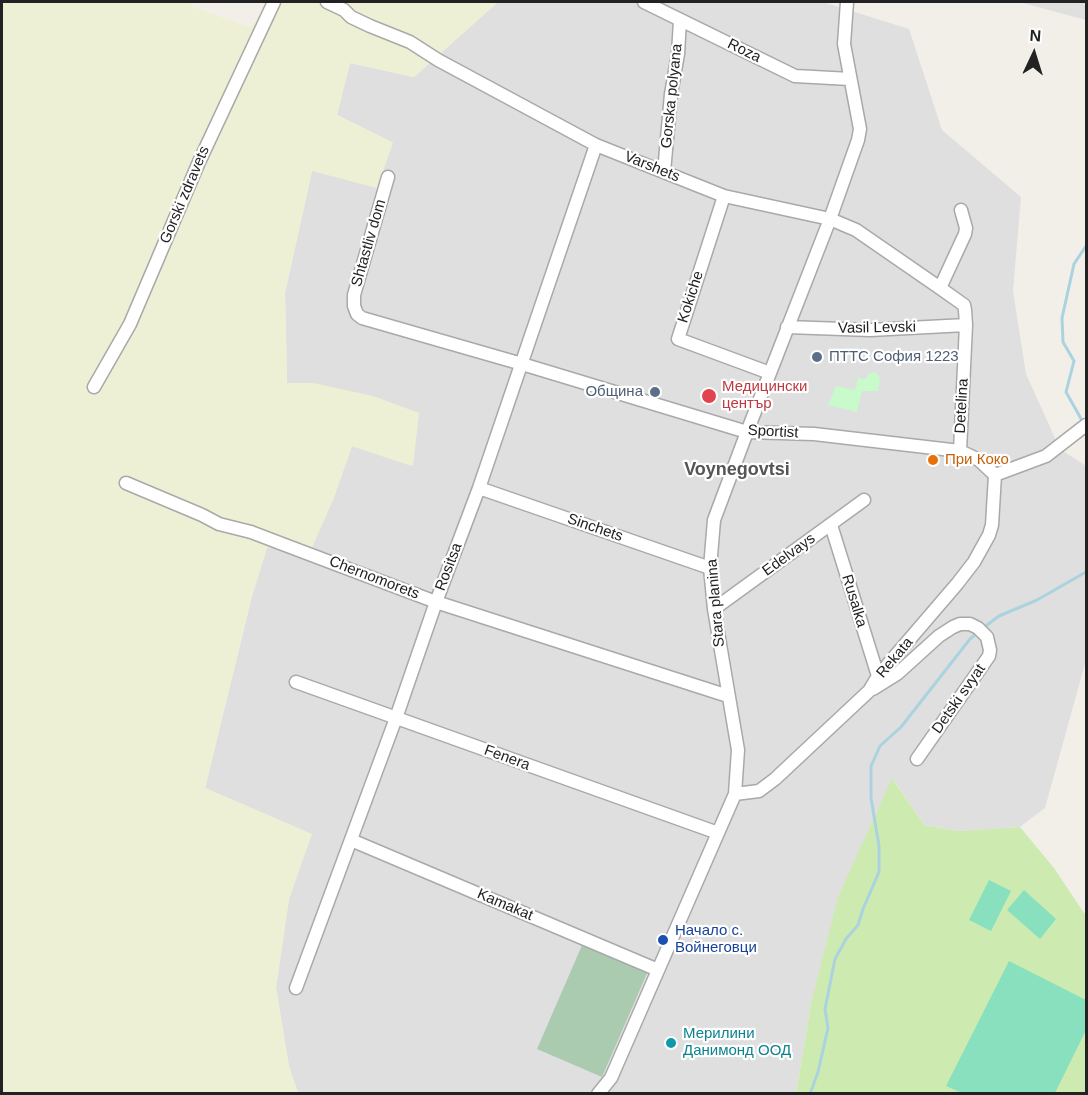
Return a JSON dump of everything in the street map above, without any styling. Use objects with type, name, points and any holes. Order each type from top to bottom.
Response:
[{"type":"street","name":"Gorski zdravets","points":[[94,387],[130,324],[203,152],[274,2]]},
{"type":"street","name":"Varshets","points":[[327,2],[360,21],[410,42],[438,60],[596,145],[724,196],[830,219],[856,230],[964,305],[966,325]]},
{"type":"street","name":"Roza","points":[[644,2],[795,76],[850,80]]},
{"type":"street","name":"Stara planina","points":[[598,1094],[611,1078],[735,794],[738,750],[714,609],[710,568],[714,520],[830,219],[858,140],[860,129],[844,44],[847,5]]},
{"type":"street","name":"Gorska polyana","points":[[664,172],[680,20]]},
{"type":"street","name":"Rositsa","points":[[296,988],[479,488],[596,145]]},
{"type":"street","name":"Shtastliv dom","points":[[355,310],[354,295],[388,177]]},
{"type":"street","name":"Kokiche","points":[[724,196],[678,339],[770,373]]},
{"type":"street","points":[[940,288],[965,234],[966,228],[961,210]]},
{"type":"street","name":"Sportist","points":[[355,310],[362,318],[747,432],[814,434],[960,451],[979,460],[995,475]]},
{"type":"street","name":"Vasil Levski","points":[[787,327],[870,330],[966,325]]},
{"type":"street","name":"Detelina","points":[[960,451],[966,325]]},
{"type":"street","points":[[995,475],[1046,456],[1084,427]]},
{"type":"street","name":"Rekata","points":[[735,794],[759,791],[869,691],[878,676],[957,584],[989,535],[992,525],[995,475]]},
{"type":"street","name":"Chernomorets","points":[[126,483],[219,524],[285,544],[436,602],[728,696]]},
{"type":"street","name":"Sinchets","points":[[479,488],[710,568]]},
{"type":"street","name":"Edelvays","points":[[714,609],[864,500]]},
{"type":"street","name":"Rusalka","points":[[831,525],[878,676]]},
{"type":"street","name":"Detski svyat","points":[[869,691],[897,674],[939,636],[953,627],[970,624],[982,633],[990,650],[989,656],[917,759]]},
{"type":"street","name":"Fenera","points":[[296,682],[718,833]]},
{"type":"street","name":"Kamakat","points":[[351,840],[658,970]]},
{"type":"shaded area","points":[[498,2],[823,2],[909,29],[942,130],[1021,197],[1013,291],[1026,374],[1060,449],[1086,466],[1086,660],[1045,808],[1020,827],[958,831],[924,825],[893,779],[811,1003],[796,1093],[298,1093],[289,1067],[276,987],[289,899],[311,834],[205,788],[252,596],[267,548],[333,500],[352,446],[412,466],[313,383],[287,383],[285,293],[312,171],[392,142],[337,115],[350,63],[414,77]]},
{"type":"shaded area","points":[[1019,2],[1086,2],[1086,20]]},
{"type":"green space","points":[[2,2],[192,2],[191,6],[251,28],[267,2],[498,2],[414,77],[350,63],[337,115],[393,143],[377,188],[312,171],[285,293],[287,383],[313,383],[373,396],[419,413],[413,466],[352,446],[333,500],[312,548],[267,548],[252,596],[205,788],[312,834],[289,899],[276,987],[289,1067],[298,1093],[2,1094]]},
{"type":"green space","points":[[875,372],[880,378],[878,391],[862,391],[857,412],[828,405],[836,386],[855,390],[858,378],[866,379],[868,374]]},
{"type":"green space","points":[[892,778],[924,825],[958,831],[1020,827],[1054,868],[1086,916],[1086,1093],[796,1094],[811,1003],[838,897]]},
{"type":"green space","points":[[989,880],[1011,891],[991,931],[969,920]]},
{"type":"green space","points":[[1024,890],[1056,919],[1040,939],[1007,910]]},
{"type":"green space","points":[[583,943],[648,971],[602,1077],[537,1049]]},
{"type":"green space","points":[[1009,961],[1086,1000],[1086,1030],[1055,1093],[962,1093],[946,1086]]},
{"type":"waterway","points":[[1084,424],[1066,392],[1074,361],[1063,342],[1062,318],[1074,264],[1086,246]]},
{"type":"waterway","points":[[983,628],[999,616],[1037,600],[1086,572]]},
{"type":"waterway","points":[[810,1094],[818,1072],[828,1028],[825,1009],[835,959],[846,939],[858,925],[879,872],[879,846],[871,798],[871,766],[880,746],[901,727],[970,639],[978,632]]},
{"type":"place","name":"ПТТС София 1223","points":[[817,357]]},
{"type":"place","name":"Община","points":[[655,392]]},
{"type":"place","name":"Медицински център","points":[[709,396]]},
{"type":"place","name":"При Коко","points":[[933,460]]},
{"type":"place","name":"Начало с. Войнеговци","points":[[663,940]]},
{"type":"place","name":"Мерилини Данимонд ООД","points":[[671,1043]]},
{"type":"district","name":"Voynegovtsi","points":[[737,470]]}]
